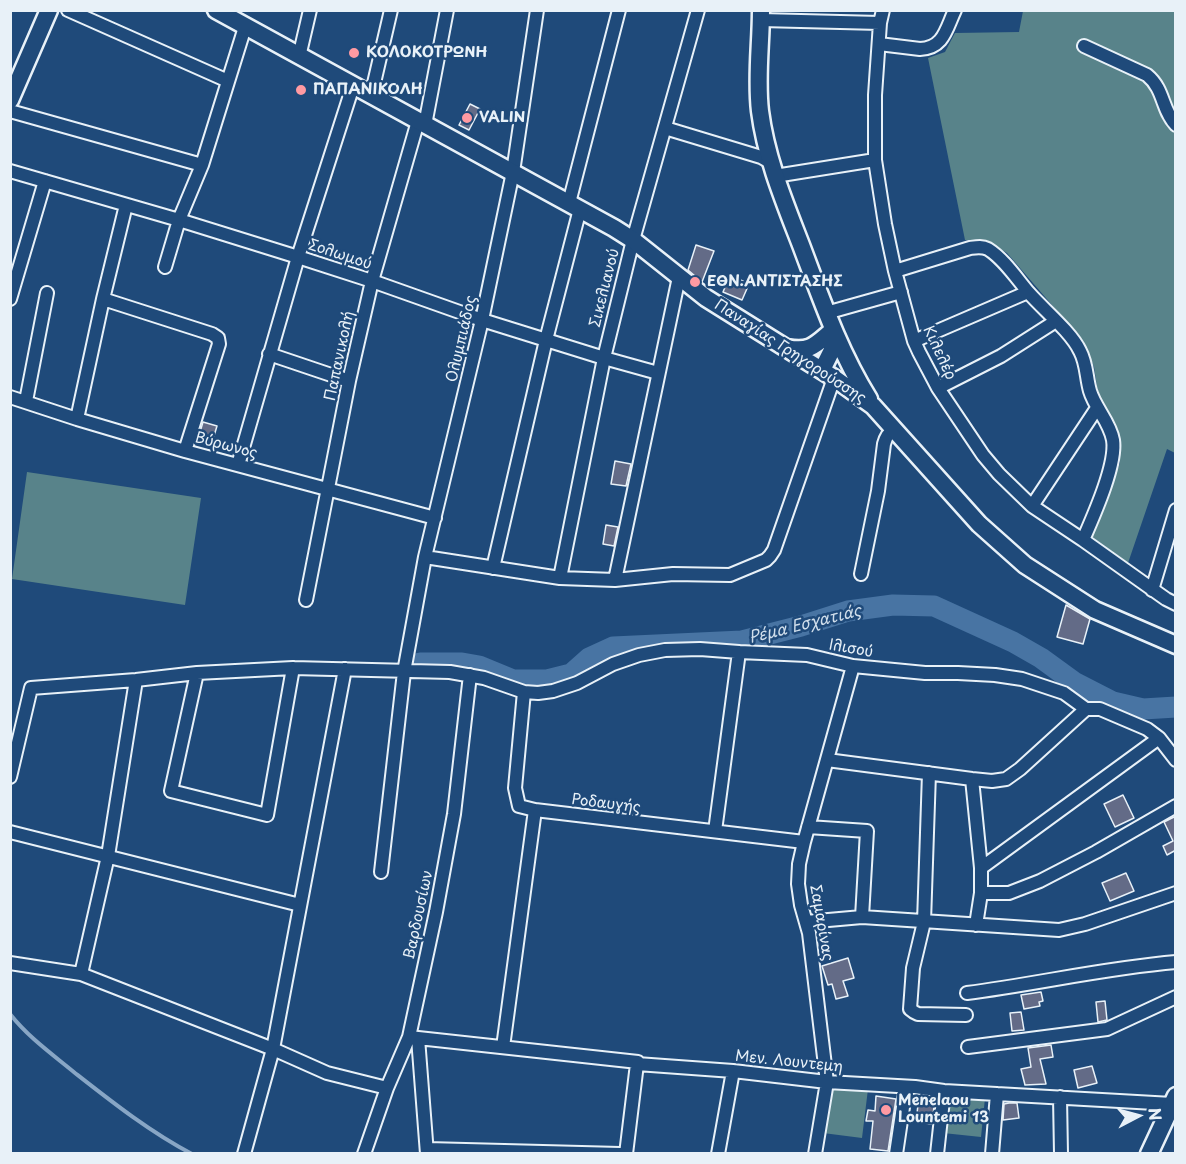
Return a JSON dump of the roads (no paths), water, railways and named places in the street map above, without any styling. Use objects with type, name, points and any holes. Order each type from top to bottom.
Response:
[{"type":"street","points":[[10,100],[49,10]]},
{"type":"street","points":[[68,10],[228,81]]},
{"type":"street","points":[[299,57],[310,10]]},
{"type":"street","points":[[371,96],[391,10]]},
{"type":"street","name":"Παπανικολή","points":[[306,600],[349,381],[372,281],[422,123],[447,10]]},
{"type":"street","name":"Ολυμπιάδος","points":[[381,872],[404,672],[425,557],[482,320],[513,172],[537,10]]},
{"type":"street","points":[[493,568],[619,10]]},
{"type":"street","name":"Σικελιανού","points":[[560,578],[604,358],[633,240],[698,10]]},
{"type":"street","points":[[879,44],[920,49],[934,46],[942,40],[955,10]]},
{"type":"street","name":"Παναγίας Γρηγορούσσης","points":[[223,12],[245,27],[513,172],[633,240],[706,298],[828,374],[873,406],[979,524],[1025,565],[1095,610],[1176,645]]},
{"type":"street","points":[[873,406],[855,377],[835,335],[773,169],[760,114],[758,89],[761,15],[882,17]]},
{"type":"street","name":"Κιλελέρ","points":[[882,17],[875,95],[875,160],[895,271],[919,352],[938,388],[983,455],[999,474],[1032,506],[1152,590],[1176,604]]},
{"type":"street","points":[[165,267],[179,220],[202,165],[245,27]]},
{"type":"street","points":[[1084,46],[1147,75],[1154,81],[1170,118],[1176,125]]},
{"type":"street","points":[[238,465],[298,257],[353,86]]},
{"type":"street","points":[[10,111],[202,165]]},
{"type":"street","points":[[664,128],[761,157],[773,169]]},
{"type":"street","points":[[773,169],[875,160]]},
{"type":"street","name":"Σολωμού","points":[[10,171],[298,257],[482,320],[658,373]]},
{"type":"street","points":[[10,299],[45,181]]},
{"type":"street","points":[[77,419],[126,205]]},
{"type":"street","points":[[895,271],[970,248],[981,247],[989,250],[1011,270],[1079,349],[1087,369],[1089,390],[1113,440],[1114,457],[1083,540]]},
{"type":"street","points":[[615,580],[680,277]]},
{"type":"street","points":[[826,313],[901,292]]},
{"type":"street","points":[[914,341],[1028,292]]},
{"type":"street","points":[[26,401],[47,293]]},
{"type":"street","points":[[103,299],[212,334],[218,338],[219,344],[185,451]]},
{"type":"street","points":[[938,388],[1001,356],[1056,321]]},
{"type":"street","points":[[787,348],[800,351],[835,335]]},
{"type":"street","points":[[425,557],[560,578],[615,580],[673,574],[730,575],[756,565],[770,556],[774,550],[828,374],[835,335]]},
{"type":"street","points":[[269,354],[349,381]]},
{"type":"street","name":"Βύρωνος","points":[[10,397],[185,451],[435,518]]},
{"type":"street","points":[[1032,506],[1097,408]]},
{"type":"street","points":[[861,574],[878,490],[884,444],[887,436],[894,430]]},
{"type":"street","points":[[1152,590],[1176,510]]},
{"type":"street","name":"Ιλισού","points":[[11,769],[31,688],[293,668],[450,672],[484,678],[524,692],[538,693],[577,683],[613,664],[639,655],[665,650],[700,649],[807,655],[853,666],[925,673],[995,675],[1022,679],[1064,693],[1086,709]]},
{"type":"street","points":[[715,831],[739,652]]},
{"type":"street","name":"Σαμαρίνας","points":[[815,1154],[827,1082],[809,933],[798,884],[808,826],[853,666]]},
{"type":"street","points":[[197,674],[171,791],[267,815],[293,668]]},
{"type":"street","points":[[244,1154],[273,1049],[345,669]]},
{"type":"street","name":"Βαρδουσίων","points":[[364,1154],[387,1088],[413,1037],[454,814],[470,675]]},
{"type":"street","points":[[81,974],[108,856],[136,680]]},
{"type":"street","points":[[503,1047],[535,810],[519,806],[515,788],[524,692]]},
{"type":"street","points":[[827,760],[972,779],[992,781],[1006,779],[1086,709],[1100,709],[1147,729],[1159,738],[1176,760]]},
{"type":"street","points":[[981,868],[1159,738]]},
{"type":"street","points":[[929,773],[924,922],[913,968],[910,1009],[918,1014],[966,1015]]},
{"type":"street","points":[[972,779],[981,868],[981,893],[976,925]]},
{"type":"street","points":[[981,893],[1009,893],[1040,881],[1176,806]]},
{"type":"street","name":"Ροδαυγής","points":[[535,810],[804,842]]},
{"type":"street","points":[[808,826],[867,831],[862,917]]},
{"type":"street","points":[[10,832],[300,905]]},
{"type":"street","points":[[806,922],[862,917],[1059,930],[1085,924],[1176,892]]},
{"type":"street","points":[[967,993],[1138,965],[1176,962]]},
{"type":"street","points":[[10,963],[81,974],[273,1049],[327,1073],[387,1088]]},
{"type":"street","points":[[968,1047],[1107,1029],[1176,997]]},
{"type":"street","points":[[413,1037],[427,1151],[620,1154]]},
{"type":"street","name":"Μεν. Λουντεμη","points":[[413,1037],[638,1062],[637,1064],[733,1071],[827,1082],[997,1094],[1174,1100]]},
{"type":"street","points":[[626,1154],[637,1064]]},
{"type":"street","points":[[718,1154],[733,1071]]},
{"type":"street","points":[[896,1154],[906,1087]]},
{"type":"street","points":[[937,1154],[944,1091]]},
{"type":"street","points":[[993,1154],[997,1094]]},
{"type":"street","points":[[1060,1097],[1061,1154]]},
{"type":"street","points":[[1149,1154],[1174,1100]]},
{"type":"waterway","name":"Ρέμα Εσχατιάς","points":[[420,663],[462,663],[479,666],[513,680],[547,680],[571,674],[589,658],[613,647],[742,641],[848,611],[893,605],[934,606],[1013,642],[1041,658],[1074,682],[1113,702],[1143,709],[1176,707]]},
{"type":"waterway","points":[[10,1014],[41,1045],[103,1095],[146,1126],[192,1154]]},
{"type":"place","name":"ΚΟΛΟΚΟΤΡΩΝΗ","points":[[354,53]]},
{"type":"place","name":"ΠΑΠΑΝΙΚΟΛΗ","points":[[301,90]]},
{"type":"place","name":"VALIN","points":[[467,118]]},
{"type":"place","name":"ΕΘΝ.ΑΝΤΙΣΤΑΣΗΣ","points":[[695,282]]},
{"type":"place","name":"Menelaou Lountemi 13","points":[[886,1110]]}]
